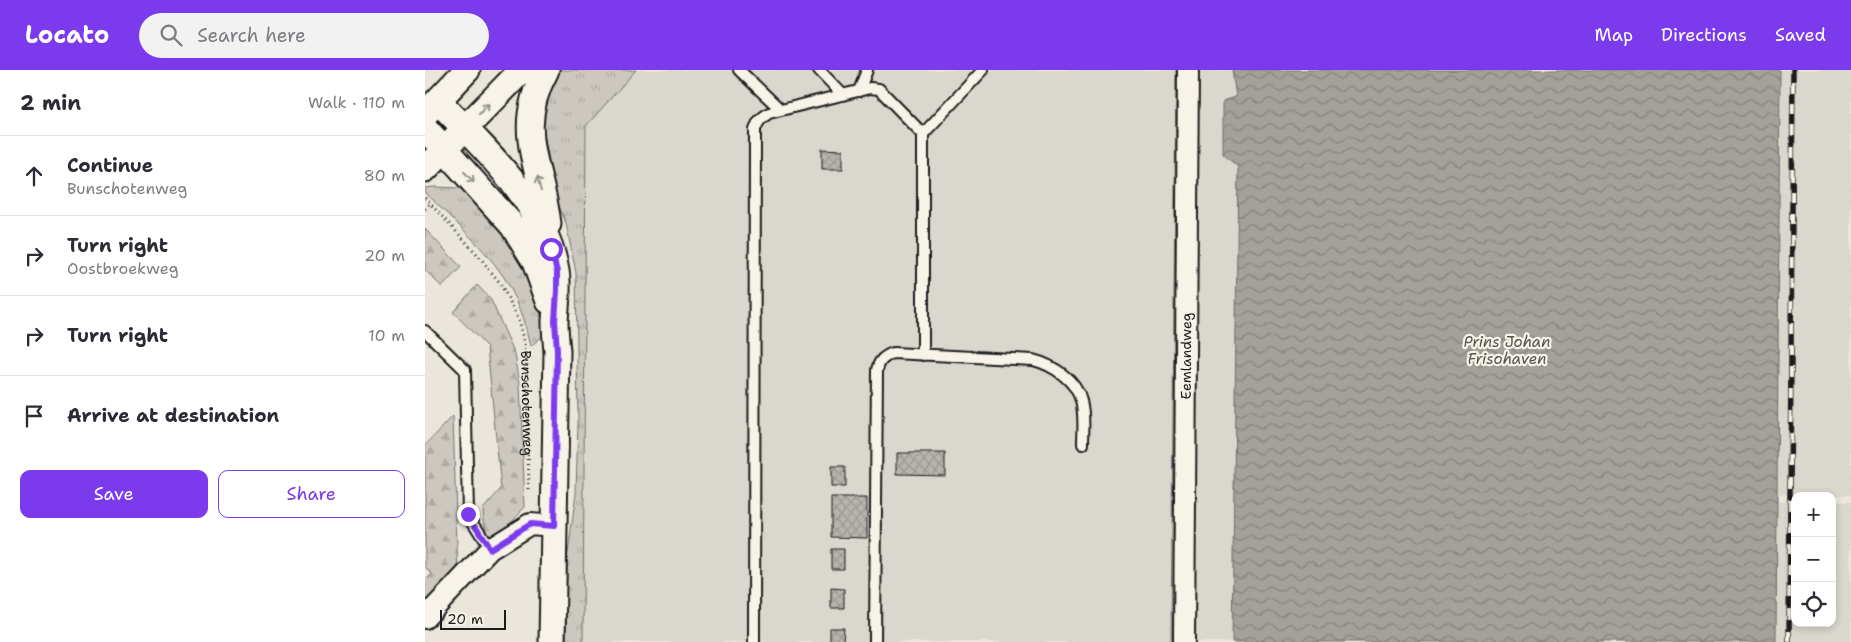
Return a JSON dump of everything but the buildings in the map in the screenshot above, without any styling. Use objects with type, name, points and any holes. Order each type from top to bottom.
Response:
[{"type":"street","points":[[429,103],[467,70]]},
{"type":"street","points":[[425,169],[522,70]]},
{"type":"street","name":"Bunschotenweg","points":[[546,70],[531,109],[529,136],[536,173],[545,205],[551,249],[557,272],[555,321],[557,351],[542,525],[552,642]]},
{"type":"street","name":"Eemlandweg","points":[[1184,642],[1188,70]]},
{"type":"street","name":"Bunschotenweg","points":[[429,103],[465,129],[522,194],[537,219],[551,249]]},
{"type":"street","name":"Bunschotenweg","points":[[425,128],[513,226],[526,245],[542,279],[555,321]]},
{"type":"street","points":[[425,618],[490,549],[542,525]]},
{"type":"lane","points":[[739,70],[781,110]]},
{"type":"lane","points":[[819,70],[843,95]]},
{"type":"lane","points":[[859,91],[867,70]]},
{"type":"lane","points":[[923,355],[923,134],[983,70]]},
{"type":"lane","points":[[753,642],[755,130],[757,124],[763,117],[781,110],[870,88],[879,89],[923,134]]},
{"type":"lane","points":[[425,332],[465,370],[468,514],[490,549]]},
{"type":"lane","points":[[875,642],[877,370],[879,363],[885,356],[893,354],[923,355],[1033,360],[1045,363],[1070,381],[1081,399],[1083,409],[1083,444]]},
{"type":"path","name":"Bunschotenweg","points":[[425,198],[478,255],[500,283],[514,308],[522,330],[526,348],[542,525]]},
{"type":"path","points":[[425,209],[430,203]]},
{"type":"shaded area","points":[[595,70],[1382,70],[1369,642],[583,642],[586,126]]},
{"type":"shaded area","points":[[1780,70],[1851,70],[1851,495],[1836,495],[1836,492],[1791,492],[1791,494],[1777,494]]},
{"type":"shaded area","points":[[1777,502],[1791,502],[1791,627],[1836,627],[1836,502],[1851,502],[1851,642],[1776,642]]},
{"type":"green space","points":[[554,70],[636,70],[586,126],[583,642],[566,642],[567,561],[576,493],[578,423],[576,273],[566,223],[548,179],[539,129]]},
{"type":"green space","points":[[1176,70],[1180,70],[1176,642],[1171,642]]},
{"type":"green space","points":[[425,188],[459,188],[465,191],[512,241],[536,293],[545,334],[531,346],[521,311],[504,277],[484,251],[425,192]]},
{"type":"green space","points":[[425,229],[461,267],[442,287],[425,270]]},
{"type":"green space","points":[[477,285],[491,300],[515,354],[520,384],[525,507],[487,547],[483,509],[501,489],[487,347],[453,312]]},
{"type":"green space","points":[[453,416],[458,578],[425,612],[425,581],[432,574],[425,567],[425,446]]},
{"type":"water","name":"Prins Johan Frisohaven","points":[[1232,70],[1780,70],[1776,642],[1232,642],[1238,167],[1223,154],[1223,101],[1236,97]]},
{"type":"railway","points":[[1789,642],[1793,70]]},
{"type":"route","points":[[468,514],[490,549],[530,524],[554,526],[557,272],[551,249]]}]
